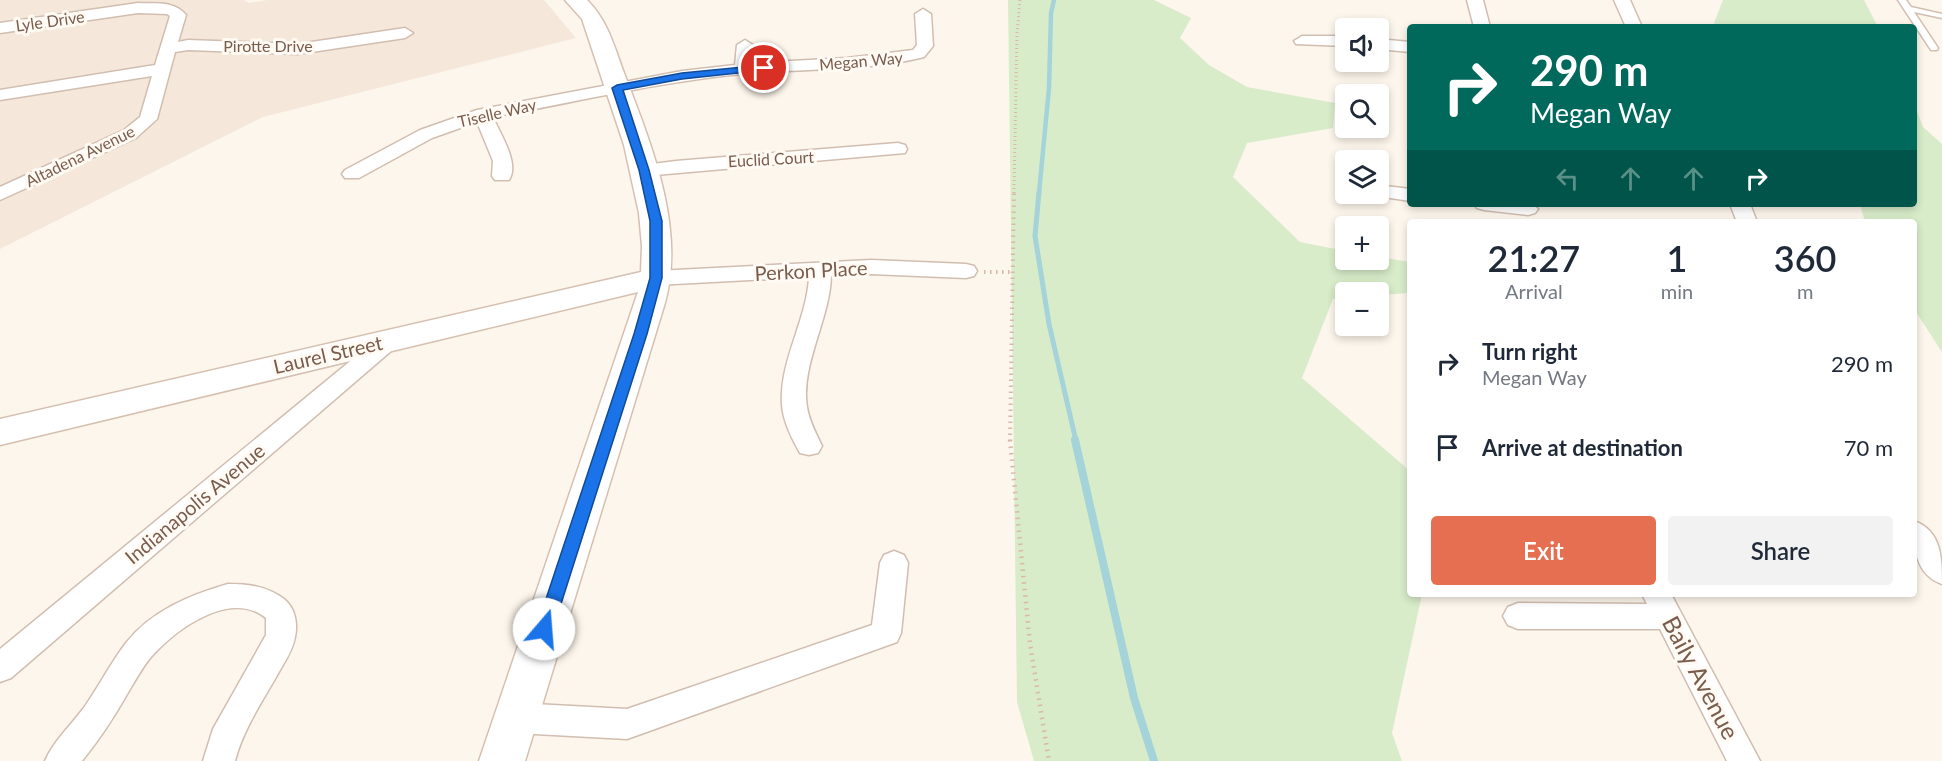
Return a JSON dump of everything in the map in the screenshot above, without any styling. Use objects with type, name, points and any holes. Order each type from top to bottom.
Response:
[{"type":"main road","points":[[502,761],[656,278],[656,221],[644,170],[592,17],[575,0]]},
{"type":"main road","name":"Laurel Street","points":[[0,432],[656,278]]},
{"type":"street","points":[[1475,0],[1481,24]]},
{"type":"street","points":[[1622,0],[1633,24]]},
{"type":"street","name":"Lyle Drive","points":[[0,28],[138,8],[171,9]]},
{"type":"street","name":"Altadena Avenue","points":[[0,194],[130,134],[148,119],[178,15],[171,9]]},
{"type":"street","name":"Megan Way","points":[[617,88],[682,76],[743,69],[847,63],[918,54],[926,46],[923,14]]},
{"type":"street","name":"Pirotte Drive","points":[[167,49],[188,45],[297,50],[405,33]]},
{"type":"street","points":[[1302,41],[1335,41]]},
{"type":"street","points":[[743,69],[745,45]]},
{"type":"street","points":[[1389,45],[1407,46]]},
{"type":"street","points":[[0,95],[163,69]]},
{"type":"street","name":"Tiselle Way","points":[[352,174],[426,134],[483,114],[617,88]]},
{"type":"street","points":[[483,114],[502,161],[502,176]]},
{"type":"street","name":"Euclid Court","points":[[644,170],[719,161],[840,155],[898,148]]},
{"type":"street","points":[[0,178],[31,179]]},
{"type":"street","points":[[1389,192],[1407,195]]},
{"type":"street","points":[[1501,207],[1529,212]]},
{"type":"street","name":"Perkon Place","points":[[656,278],[871,267],[966,271]]},
{"type":"street","points":[[809,446],[794,404],[797,373],[813,325],[821,290],[820,270]]},
{"type":"street","name":"Indianapolis Avenue","points":[[0,668],[390,340]]},
{"type":"street","points":[[1917,536],[1942,572]]},
{"type":"street","points":[[516,718],[627,724],[886,633],[894,563]]},
{"type":"street","points":[[61,761],[93,721],[140,647],[190,609],[223,597],[253,596],[264,600],[280,614],[281,635],[277,647],[224,740],[219,761]]},
{"type":"street","points":[[1518,616],[1662,606]]},
{"type":"street","name":"Baily Avenue","points":[[1662,606],[1744,761]]},
{"type":"lane","points":[[1902,0],[1934,48]]},
{"type":"lane","points":[[1909,9],[1942,16]]},
{"type":"path","points":[[1020,0],[1017,33],[1009,434],[1030,644],[1049,761]]},
{"type":"path","points":[[966,271],[1012,272]]},
{"type":"shaded area","points":[[0,0],[244,0],[249,3],[267,0],[544,0],[576,38],[263,117],[0,249]]},
{"type":"green space","points":[[1008,0],[1154,0],[1191,18],[1180,38],[1209,65],[1247,87],[1335,103],[1333,128],[1247,143],[1233,177],[1300,242],[1335,249],[1335,270],[1389,270],[1389,259],[1407,262],[1407,293],[1389,294],[1389,282],[1335,282],[1335,299],[1302,378],[1407,468],[1407,597],[1421,597],[1392,733],[1402,761],[1034,761],[1017,702]]},
{"type":"green space","points":[[1723,0],[1864,0],[1876,24],[1714,24]]},
{"type":"green space","points":[[1917,111],[1923,127],[1942,144],[1942,352],[1917,314],[1917,219],[1864,219],[1861,207],[1917,207]]},
{"type":"waterway","points":[[1039,193],[1049,88],[1051,13],[1054,0]]},
{"type":"waterway","points":[[1039,192],[1035,236],[1049,324],[1076,441]]},
{"type":"waterway","points":[[1075,440],[1134,698],[1154,761]]},
{"type":"route","points":[[544,629],[656,278],[656,221],[644,170],[617,88],[682,76],[764,68]]}]
